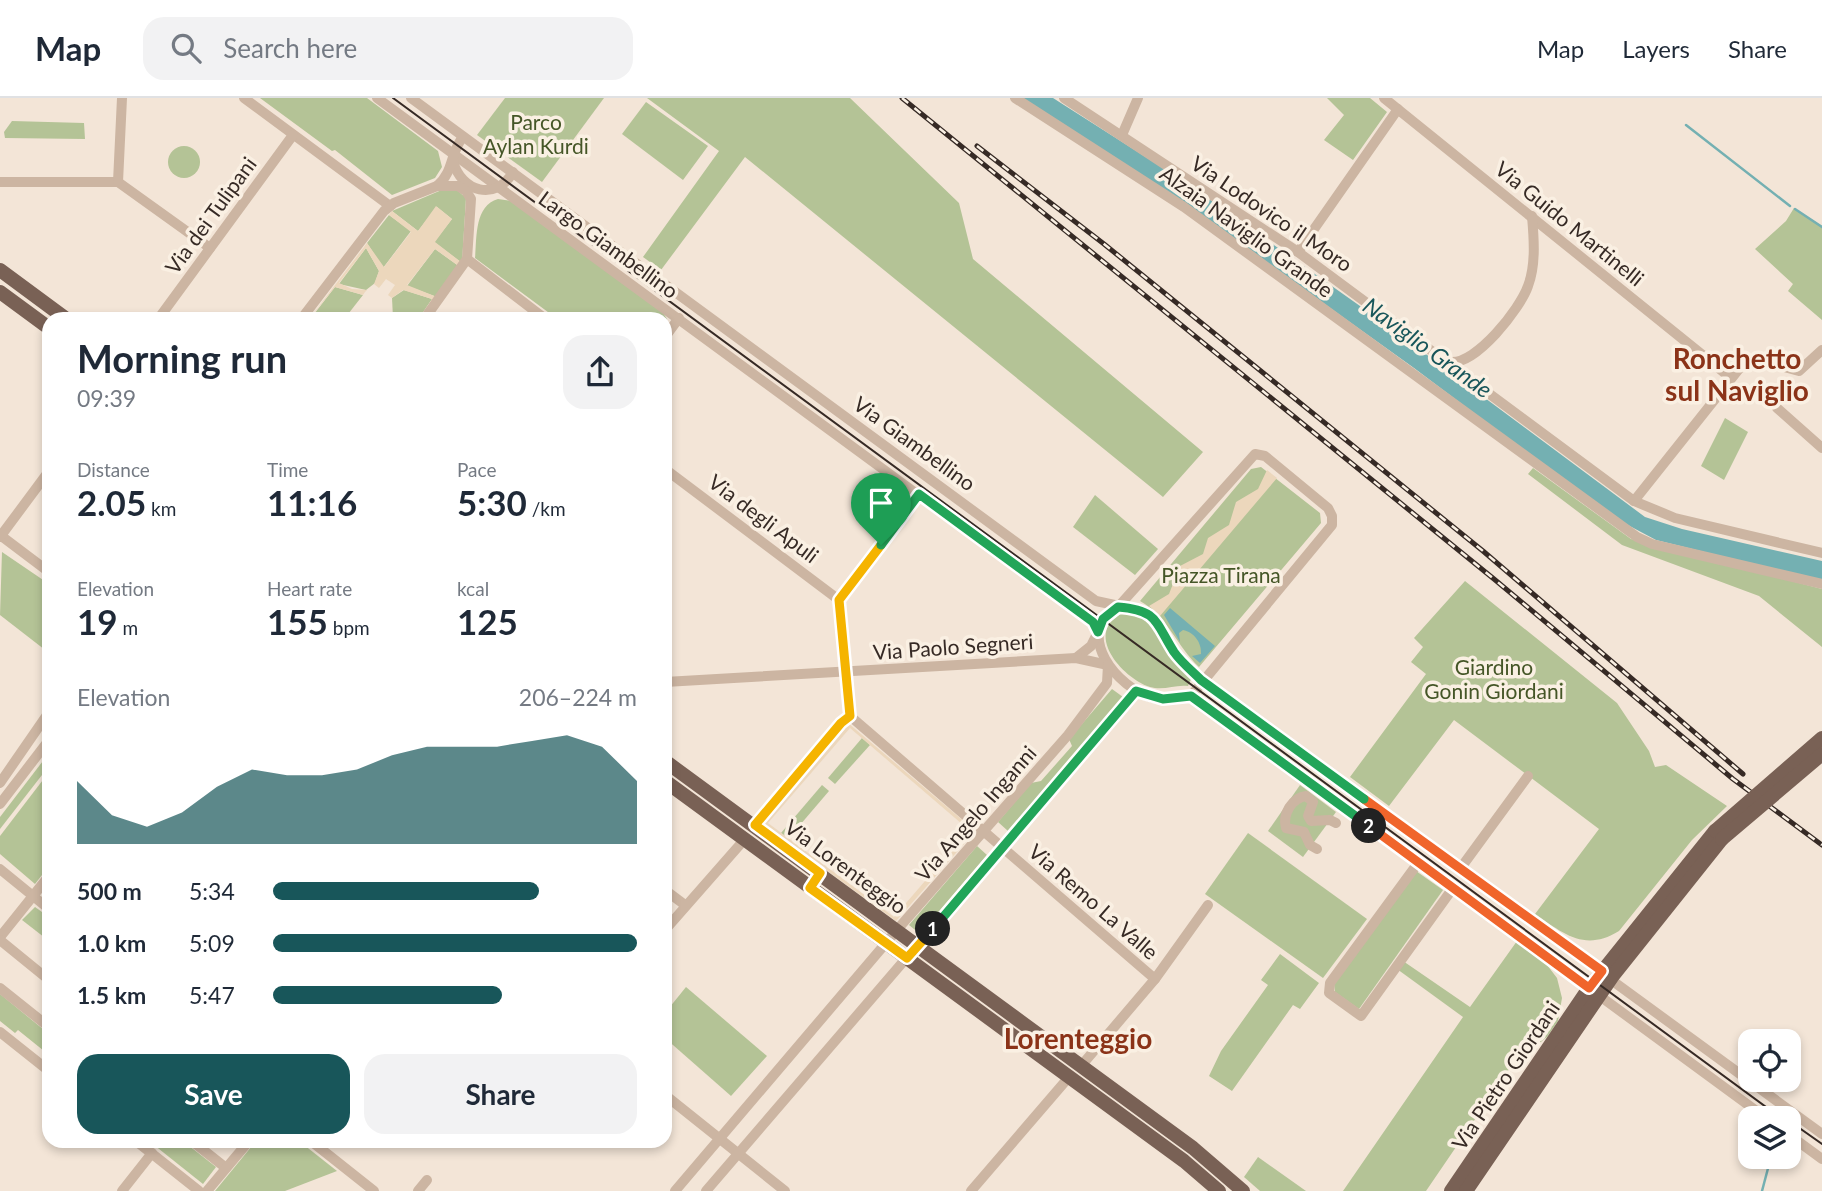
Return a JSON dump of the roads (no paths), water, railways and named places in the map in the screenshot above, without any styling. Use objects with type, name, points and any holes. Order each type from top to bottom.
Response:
[{"type":"main road","points":[[0,270],[57,312]]},
{"type":"main road","points":[[0,292],[42,323]]},
{"type":"main road","name":"Via Pietro Giordani","points":[[1451,1191],[1607,974],[1718,835],[1822,738]]},
{"type":"main road","name":"Via Pietro Giordani","points":[[1718,835],[1822,754]]},
{"type":"main road","name":"Via Lorenteggio","points":[[672,766],[1193,1148],[1243,1191]]},
{"type":"main road","points":[[677,790],[681,781],[687,777]]},
{"type":"main road","name":"Via Lorenteggio","points":[[672,786],[1184,1161],[1219,1191]]},
{"type":"main road","points":[[810,888],[820,873]]},
{"type":"main road","name":"Via Pietro Giordani","points":[[1466,1191],[1594,992]]},
{"type":"street","points":[[118,182],[122,98]]},
{"type":"street","points":[[244,98],[390,206]]},
{"type":"street","points":[[377,98],[454,158]]},
{"type":"street","name":"Largo Giambellino","points":[[411,98],[691,302]]},
{"type":"street","name":"Alzaia Naviglio Grande","points":[[1015,98],[1184,207],[1637,537],[1652,544],[1822,583]]},
{"type":"street","name":"Via Lodovico il Moro","points":[[1064,98],[1297,252],[1459,366],[1634,500],[1675,518],[1822,553]]},
{"type":"street","points":[[1122,135],[1138,98]]},
{"type":"street","name":"Via Guido Martinelli","points":[[1384,98],[1731,378]]},
{"type":"street","points":[[1297,252],[1398,109]]},
{"type":"street","name":"Via dei Tulipani","points":[[163,312],[293,135]]},
{"type":"street","points":[[437,186],[446,177],[463,137]]},
{"type":"street","name":"Largo Giambellino","points":[[454,158],[457,173],[467,185],[478,190],[495,189],[670,312]]},
{"type":"street","points":[[472,217],[479,202],[513,172]]},
{"type":"street","points":[[0,182],[118,182],[210,248]]},
{"type":"street","points":[[307,312],[390,206],[437,186],[452,185],[466,191],[471,200],[472,217],[467,259],[429,312]]},
{"type":"street","points":[[1459,366],[1482,348],[1524,296],[1532,271],[1532,216]]},
{"type":"street","points":[[467,259],[536,312]]},
{"type":"street","name":"Via Giambellino","points":[[691,302],[1096,601],[1118,607]]},
{"type":"street","name":"Largo Giambellino","points":[[672,313],[679,318],[672,328]]},
{"type":"street","name":"Via Giambellino","points":[[679,318],[1093,622],[1098,632]]},
{"type":"street","points":[[1634,500],[1731,378],[1751,360],[1798,371],[1822,350]]},
{"type":"street","points":[[1777,408],[1822,448]]},
{"type":"street","points":[[1076,658],[1091,646],[1103,619],[1118,607],[1255,454],[1265,456],[1328,508],[1332,525],[1201,680],[1191,696]]},
{"type":"street","name":"Via degli Apuli","points":[[672,474],[839,600]]},
{"type":"street","points":[[42,480],[0,536],[42,567]]},
{"type":"street","points":[[755,825],[841,723],[850,716],[839,600],[919,494]]},
{"type":"street","points":[[1118,607],[1139,608],[1154,617],[1175,652],[1201,680],[1607,974],[1822,1134]]},
{"type":"street","points":[[1098,632],[1108,665],[1136,691],[1163,699],[1191,696],[1750,1106]]},
{"type":"street","name":"Via Paolo Segneri","points":[[672,682],[1076,658],[1108,665]]},
{"type":"street","name":"Via Angelo Inganni","points":[[675,1191],[1089,710],[1107,683],[1108,665]]},
{"type":"street","name":"Via Angelo Inganni","points":[[706,1191],[1136,691]]},
{"type":"street","name":"Via Remo La Valle","points":[[850,716],[1155,979],[1208,905]]},
{"type":"street","points":[[0,783],[42,722]]},
{"type":"street","points":[[0,804],[42,749]]},
{"type":"street","points":[[1460,869],[1528,776]]},
{"type":"street","points":[[1294,829],[1309,818],[1312,805],[1309,797],[1299,797],[1290,807],[1284,823],[1289,830],[1304,832],[1310,845],[1317,849]]},
{"type":"street","points":[[1290,807],[1314,823],[1330,820],[1336,822]]},
{"type":"street","points":[[672,921],[744,840]]},
{"type":"street","points":[[1418,863],[1329,986],[1329,993],[1354,1011],[1361,1016],[1453,888]]},
{"type":"street","points":[[0,869],[42,903]]},
{"type":"street","points":[[42,885],[0,939],[42,974]]},
{"type":"street","points":[[672,895],[685,905]]},
{"type":"street","points":[[1081,1066],[1155,979]]},
{"type":"street","points":[[957,995],[967,981]]},
{"type":"street","points":[[0,988],[42,1021]]},
{"type":"street","points":[[0,1032],[42,1065]]},
{"type":"street","points":[[971,1191],[1069,1077]]},
{"type":"street","points":[[672,1101],[785,1191]]},
{"type":"street","points":[[1801,1144],[1822,1159]]},
{"type":"street","points":[[145,1148],[199,1191]]},
{"type":"street","points":[[201,1148],[226,1168]]},
{"type":"street","points":[[206,1191],[243,1148]]},
{"type":"street","points":[[320,1148],[374,1191]]},
{"type":"street","points":[[122,1191],[152,1153]]},
{"type":"street","points":[[418,1191],[427,1180]]},
{"type":"water","points":[[1020,98],[1053,98],[1185,182],[1384,323],[1645,517],[1682,529],[1822,561],[1822,581],[1656,540],[1609,515],[1414,368],[1186,205]]},
{"type":"water","points":[[1170,608],[1215,646],[1200,663],[1192,656],[1201,654],[1199,642],[1191,633],[1183,630],[1179,633],[1180,642],[1164,615]]},
{"type":"waterway","points":[[1686,125],[1790,206]]},
{"type":"waterway","points":[[1795,209],[1822,227]]},
{"type":"waterway","points":[[1762,1191],[1768,1169]]},
{"type":"tram line","points":[[393,98],[1765,1106]]},
{"type":"tram line","points":[[1801,1129],[1822,1144]]},
{"type":"railway","points":[[902,98],[1494,579],[1733,779],[1822,845]]},
{"type":"railway","points":[[977,146],[1104,244],[1483,551],[1743,774]]},
{"type":"district","name":"Ronchetto sul Naviglio","points":[[1737,374]]},
{"type":"district","name":"Lorenteggio","points":[[1078,1038]]},
{"type":"park label","name":"Parco Aylan Kurdi","points":[[536,133]]},
{"type":"park label","name":"Piazza Tirana","points":[[1221,574]]},
{"type":"park label","name":"Giardino Gonin Giordani","points":[[1494,678]]},
{"type":"water label","name":"Naviglio Grande","points":[[1428,347]]}]
